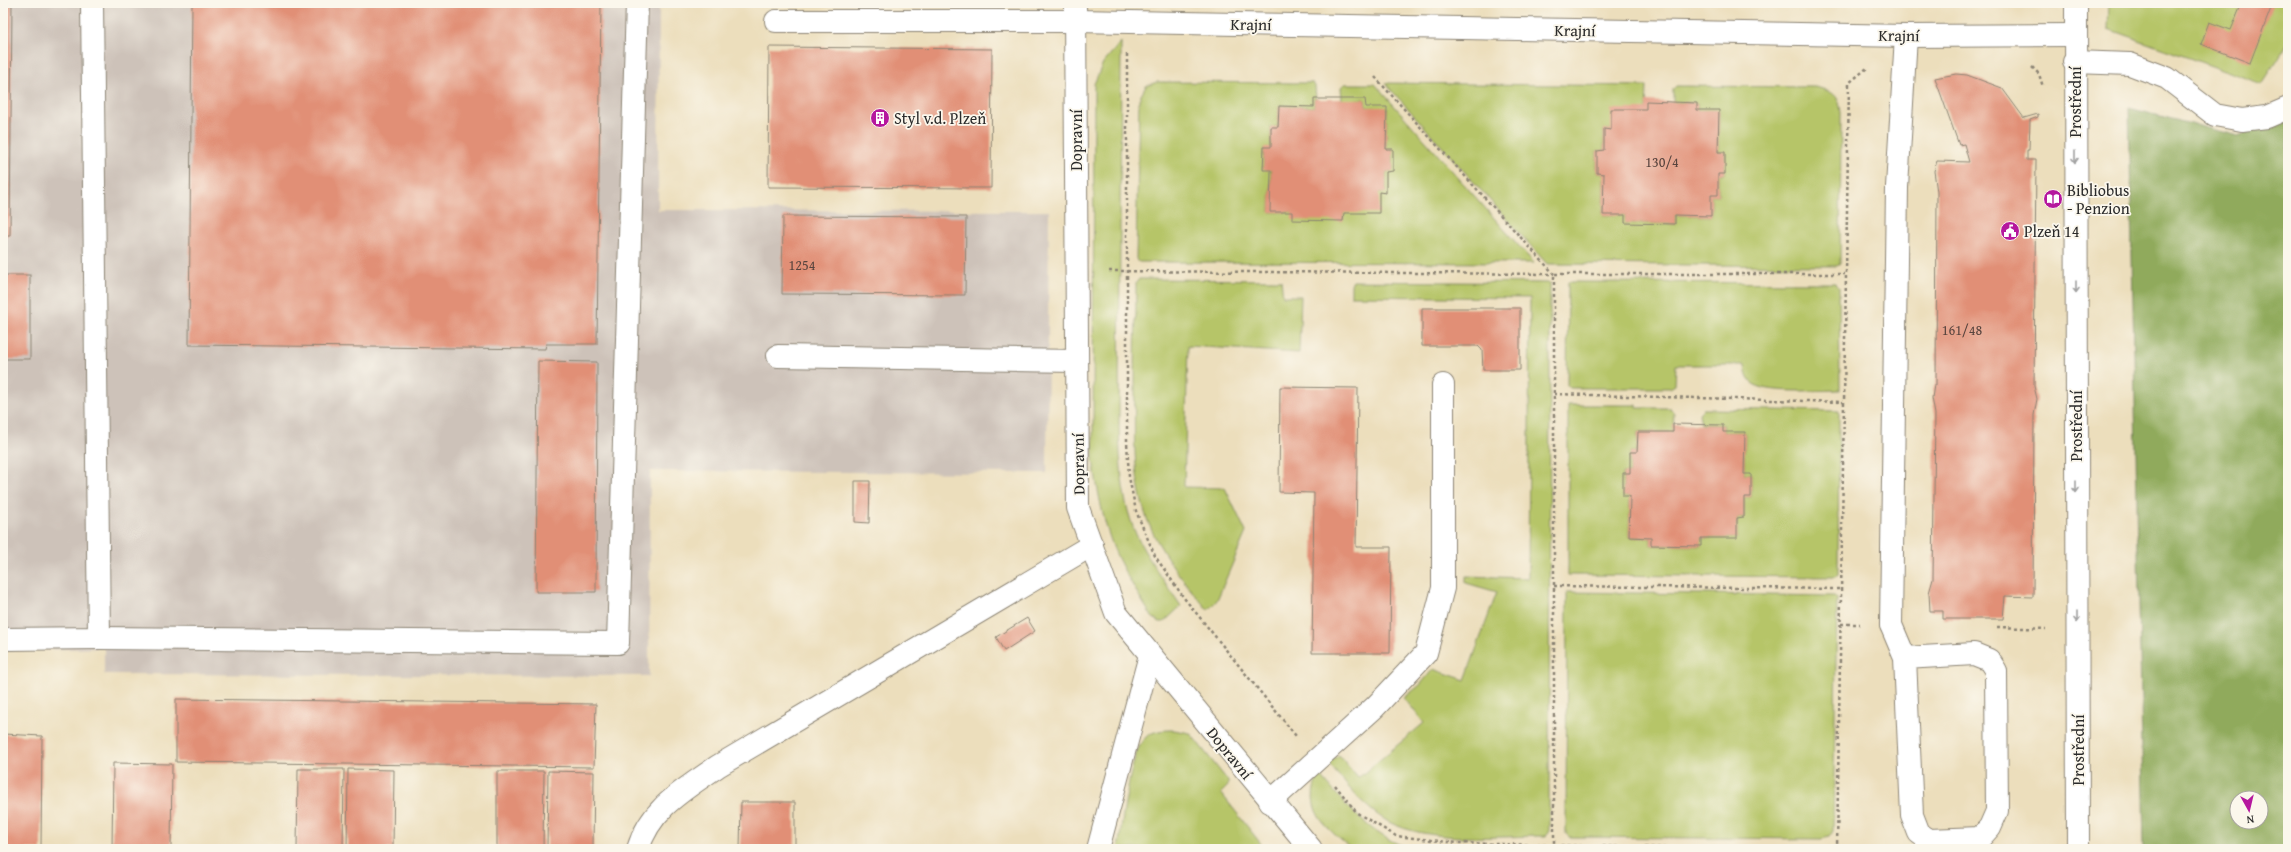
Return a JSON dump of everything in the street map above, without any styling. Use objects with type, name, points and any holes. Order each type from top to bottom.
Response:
[{"type":"street","points":[[92,3],[99,638]]},
{"type":"street","points":[[3,639],[99,638],[618,643],[637,3]]},
{"type":"street","name":"Prostřední","points":[[2076,3],[2074,62],[2078,849]]},
{"type":"street","name":"Krajní","points":[[776,21],[1075,12],[1127,22],[1906,36],[2074,35]]},
{"type":"street","name":"Dopravní","points":[[1075,12],[1078,508],[1116,613],[1270,802],[1311,849]]},
{"type":"street","points":[[1905,658],[1974,654],[1989,660],[1996,671],[1997,811],[1990,827],[1980,838],[1929,840],[1919,833],[1912,815],[1905,658],[1891,625],[1897,187],[1906,36]]},
{"type":"street","points":[[2074,62],[2130,64],[2167,78],[2215,115],[2242,120],[2267,117],[2288,108]]},
{"type":"street","points":[[778,356],[1077,361]]},
{"type":"street","points":[[1270,802],[1375,707],[1426,653],[1443,588],[1443,385]]},
{"type":"street","points":[[638,849],[643,832],[663,805],[718,766],[1092,545]]},
{"type":"street","points":[[1098,849],[1150,655]]},
{"type":"path","points":[[1127,22],[1127,442],[1129,477],[1136,511],[1155,556],[1184,598],[1357,813],[1396,836],[1457,843],[1554,844],[1709,849]]},
{"type":"path","points":[[1837,849],[1849,83],[1906,36]]},
{"type":"path","points":[[2030,65],[2039,74],[2046,94]]},
{"type":"path","points":[[1375,77],[1554,274],[1554,849]]},
{"type":"path","points":[[1076,270],[1554,274],[1845,274]]},
{"type":"path","points":[[1554,394],[1843,402]]},
{"type":"path","points":[[1554,586],[1841,589]]},
{"type":"shaded area","points":[[3,3],[659,3],[658,210],[1049,211],[1047,473],[650,471],[649,676],[104,674],[104,648],[3,651]]},
{"type":"green space","points":[[2109,3],[2288,3],[2288,43],[2262,84],[2108,29]]},
{"type":"green space","points":[[1121,42],[1119,422],[1121,472],[1126,504],[1136,535],[1148,557],[1181,606],[1164,622],[1159,622],[1152,617],[1118,559],[1104,518],[1093,460],[1094,84],[1103,63]]},
{"type":"green space","points":[[1157,82],[1313,83],[1315,86],[1316,99],[1314,99],[1314,107],[1279,106],[1278,127],[1271,127],[1271,147],[1264,148],[1263,169],[1271,170],[1270,212],[1292,212],[1342,221],[1344,213],[1379,192],[1386,192],[1386,172],[1393,171],[1393,149],[1386,149],[1387,108],[1366,107],[1365,99],[1342,100],[1341,87],[1344,84],[1375,84],[1534,263],[1139,262],[1136,259],[1139,99],[1146,86]]},
{"type":"green space","points":[[1385,83],[1647,86],[1646,109],[1611,130],[1604,130],[1604,150],[1597,151],[1597,173],[1604,174],[1603,215],[1625,215],[1625,223],[1675,224],[1675,215],[1711,216],[1711,195],[1718,195],[1718,174],[1725,174],[1725,152],[1718,152],[1719,110],[1697,110],[1697,103],[1673,102],[1673,89],[1676,86],[1816,87],[1827,90],[1837,98],[1841,113],[1840,264],[1837,266],[1547,264]]},
{"type":"green space","points":[[2129,108],[2238,136],[2288,116],[2288,849],[2144,849]]},
{"type":"green space","points":[[1139,279],[1281,280],[1283,296],[1301,296],[1299,353],[1188,346],[1184,487],[1225,488],[1246,532],[1217,600],[1208,610],[1170,562],[1158,542],[1145,514],[1141,497],[1136,462],[1134,426],[1136,283]]},
{"type":"green space","points":[[1353,281],[1550,283],[1549,833],[1546,836],[1443,836],[1404,828],[1387,821],[1370,809],[1355,795],[1328,763],[1339,755],[1358,778],[1424,723],[1404,698],[1420,685],[1433,669],[1465,680],[1497,592],[1466,583],[1466,576],[1528,578],[1530,298],[1351,296],[1351,284]]},
{"type":"green space","points":[[1568,282],[1835,283],[1839,287],[1840,390],[1793,391],[1767,389],[1757,386],[1749,380],[1745,365],[1676,365],[1675,385],[1670,388],[1570,388],[1567,385]]},
{"type":"green space","points":[[1568,405],[1637,405],[1637,408],[1670,408],[1674,413],[1673,432],[1638,432],[1637,452],[1630,452],[1630,473],[1623,473],[1623,496],[1630,496],[1629,537],[1651,538],[1651,545],[1701,546],[1701,538],[1737,538],[1737,518],[1744,517],[1744,497],[1751,497],[1751,474],[1744,474],[1745,432],[1723,432],[1723,425],[1701,424],[1699,413],[1703,409],[1839,411],[1838,575],[1834,577],[1568,575]]},
{"type":"green space","points":[[1567,592],[1834,596],[1837,598],[1833,831],[1829,837],[1822,839],[1569,837],[1566,834]]},
{"type":"green space","points":[[1163,730],[1174,730],[1190,733],[1228,781],[1228,786],[1221,793],[1265,849],[1118,849],[1131,773],[1140,746],[1145,738],[1152,733]]},
{"type":"green space","points":[[1319,774],[1339,798],[1376,832],[1405,846],[1420,849],[1353,849],[1349,847],[1324,824],[1315,807],[1313,798],[1314,787]]},
{"type":"building","points":[[3,3],[12,3],[10,236],[3,236]]},
{"type":"building","points":[[192,3],[601,3],[597,344],[546,344],[545,349],[189,345]]},
{"type":"building","points":[[2242,3],[2273,3],[2250,63],[2201,44],[2209,22],[2231,30]]},
{"type":"building","name":"Styl v.d. Plzeň","points":[[769,47],[992,49],[991,188],[768,187]]},
{"type":"building","points":[[1956,74],[1967,75],[2002,88],[2024,118],[2038,114],[2038,117],[2030,120],[2029,150],[2027,150],[2027,160],[2036,160],[2034,386],[2037,399],[2034,415],[2033,597],[2005,596],[2003,619],[1943,619],[1943,611],[1930,611],[1929,593],[1933,579],[1935,414],[1932,398],[1934,385],[1936,385],[1937,192],[1934,171],[1937,161],[1969,162],[1964,144],[1959,145],[1935,78]]},
{"type":"building","points":[[1314,99],[1365,99],[1366,107],[1387,107],[1386,149],[1393,149],[1393,171],[1386,172],[1386,193],[1379,192],[1379,213],[1344,213],[1343,221],[1341,221],[1292,220],[1292,212],[1270,212],[1271,170],[1263,170],[1264,147],[1271,147],[1271,127],[1278,127],[1279,106],[1314,107]]},
{"type":"building","points":[[1646,101],[1697,103],[1697,110],[1719,110],[1718,152],[1725,152],[1725,174],[1718,174],[1718,195],[1711,195],[1711,216],[1675,215],[1675,224],[1625,223],[1625,215],[1603,215],[1604,174],[1597,173],[1597,151],[1604,150],[1604,129],[1611,130],[1611,109],[1646,109]]},
{"type":"building","points":[[783,216],[966,217],[965,295],[782,294]]},
{"type":"building","points":[[3,275],[30,275],[30,359],[3,359]]},
{"type":"building","points":[[1422,308],[1520,308],[1520,370],[1483,370],[1482,350],[1478,346],[1422,346]]},
{"type":"building","points":[[538,361],[597,362],[596,592],[536,592]]},
{"type":"building","points":[[1280,387],[1358,388],[1356,547],[1391,547],[1390,653],[1312,653],[1314,493],[1279,492]]},
{"type":"building","points":[[1673,424],[1723,425],[1723,432],[1745,432],[1744,474],[1751,474],[1751,497],[1744,497],[1744,517],[1737,518],[1737,538],[1701,538],[1701,546],[1651,545],[1651,538],[1629,537],[1630,496],[1623,496],[1623,473],[1630,473],[1630,452],[1637,452],[1638,432],[1673,432]]},
{"type":"building","points":[[855,481],[870,481],[869,523],[855,522]]},
{"type":"building","points":[[1027,618],[1035,631],[1004,651],[996,637]]},
{"type":"building","points":[[176,699],[596,704],[594,767],[176,762]]},
{"type":"building","points":[[3,734],[42,736],[41,849],[3,849]]},
{"type":"building","points":[[113,763],[172,764],[171,849],[112,849]]},
{"type":"building","points":[[298,769],[344,769],[343,849],[297,849]]},
{"type":"building","points":[[348,769],[394,770],[393,849],[347,849]]},
{"type":"building","points":[[497,771],[544,771],[543,849],[497,849]]},
{"type":"building","points":[[548,771],[594,772],[593,849],[547,849]]},
{"type":"building","points":[[741,802],[795,802],[795,849],[740,849]]},
{"type":"place","name":"Styl v.d. Plzeň","points":[[880,118]]},
{"type":"place","name":"Bibliobus - Penzion","points":[[2053,199]]},
{"type":"place","name":"Plzeň 14","points":[[2010,231]]}]
